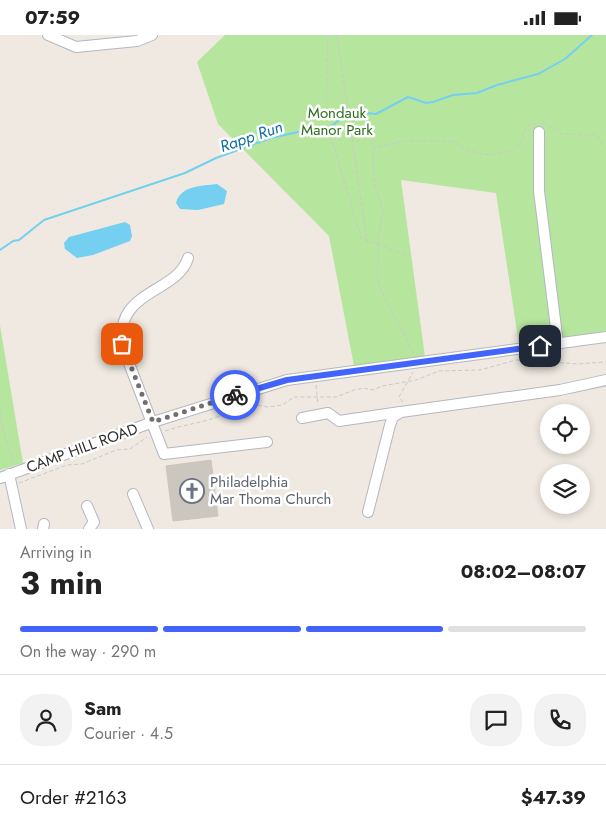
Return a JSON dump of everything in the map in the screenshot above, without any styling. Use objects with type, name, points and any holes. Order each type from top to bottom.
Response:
[{"type":"street","points":[[48,35],[76,47],[137,41],[152,35]]},
{"type":"street","points":[[539,133],[539,191],[558,344]]},
{"type":"street","points":[[188,258],[186,264],[175,275],[136,303],[124,321],[122,344],[164,454],[267,442]]},
{"type":"street","name":"CAMP HILL ROAD","points":[[9,474],[153,422],[287,380],[606,337]]},
{"type":"street","points":[[302,418],[328,413],[339,421],[560,390],[606,380]]},
{"type":"street","points":[[368,512],[390,425],[393,417],[405,411]]},
{"type":"street","points":[[9,474],[21,529]]},
{"type":"street","points":[[133,493],[148,529]]},
{"type":"street","points":[[87,506],[94,522],[89,529]]},
{"type":"path","points":[[326,101],[328,35]]},
{"type":"path","points":[[337,35],[367,242]]},
{"type":"path","points":[[373,148],[404,141],[453,141],[478,154],[501,155],[521,143],[524,128],[533,123],[548,124],[562,134],[596,135],[606,148]]},
{"type":"path","points":[[372,128],[374,182],[383,211],[378,245],[378,282],[408,341],[414,363],[414,369],[399,397],[405,411]]},
{"type":"path","points":[[331,136],[361,238],[367,242],[408,256]]},
{"type":"path","points":[[12,485],[67,465],[82,464],[116,450],[130,449],[148,437],[175,428],[200,424],[210,418],[226,415],[237,405],[244,403],[268,407],[282,405],[294,397],[336,397],[354,390],[364,388],[373,390],[439,371],[480,370],[502,363],[525,359],[532,361],[540,358],[553,362],[578,364],[606,362]]},
{"type":"path","points":[[315,376],[320,415]]},
{"type":"path","points":[[0,409],[9,474]]},
{"type":"green space","name":"Mondauk Manor Park","points":[[225,35],[606,35],[606,333],[519,345],[496,193],[401,180],[425,357],[354,366],[329,236],[218,124],[197,62]]},
{"type":"green space","points":[[0,325],[23,463],[0,470]]},
{"type":"water","points":[[217,184],[227,191],[224,204],[198,210],[180,209],[176,203],[182,193],[193,187]]},
{"type":"water","points":[[125,222],[130,225],[132,236],[130,241],[93,255],[77,258],[65,249],[64,243],[69,237]]},
{"type":"building","name":"Philadelphia Mar Thoma Church","points":[[211,460],[218,516],[173,521],[166,466]]},
{"type":"waterway","name":"Rapp Run","points":[[0,250],[13,241],[19,240],[44,220],[185,173],[216,158],[271,138],[298,132],[323,132],[345,116],[358,112],[376,114],[408,97],[426,103],[433,102],[453,95],[477,93],[497,85],[538,74],[565,59],[592,35]]},
{"type":"way so far","points":[[122,344],[153,422],[235,395]]},
{"type":"place","name":"Philadelphia Mar Thoma Church","points":[[192,491]]},
{"type":"route","points":[[235,395],[287,380],[540,346]]}]
